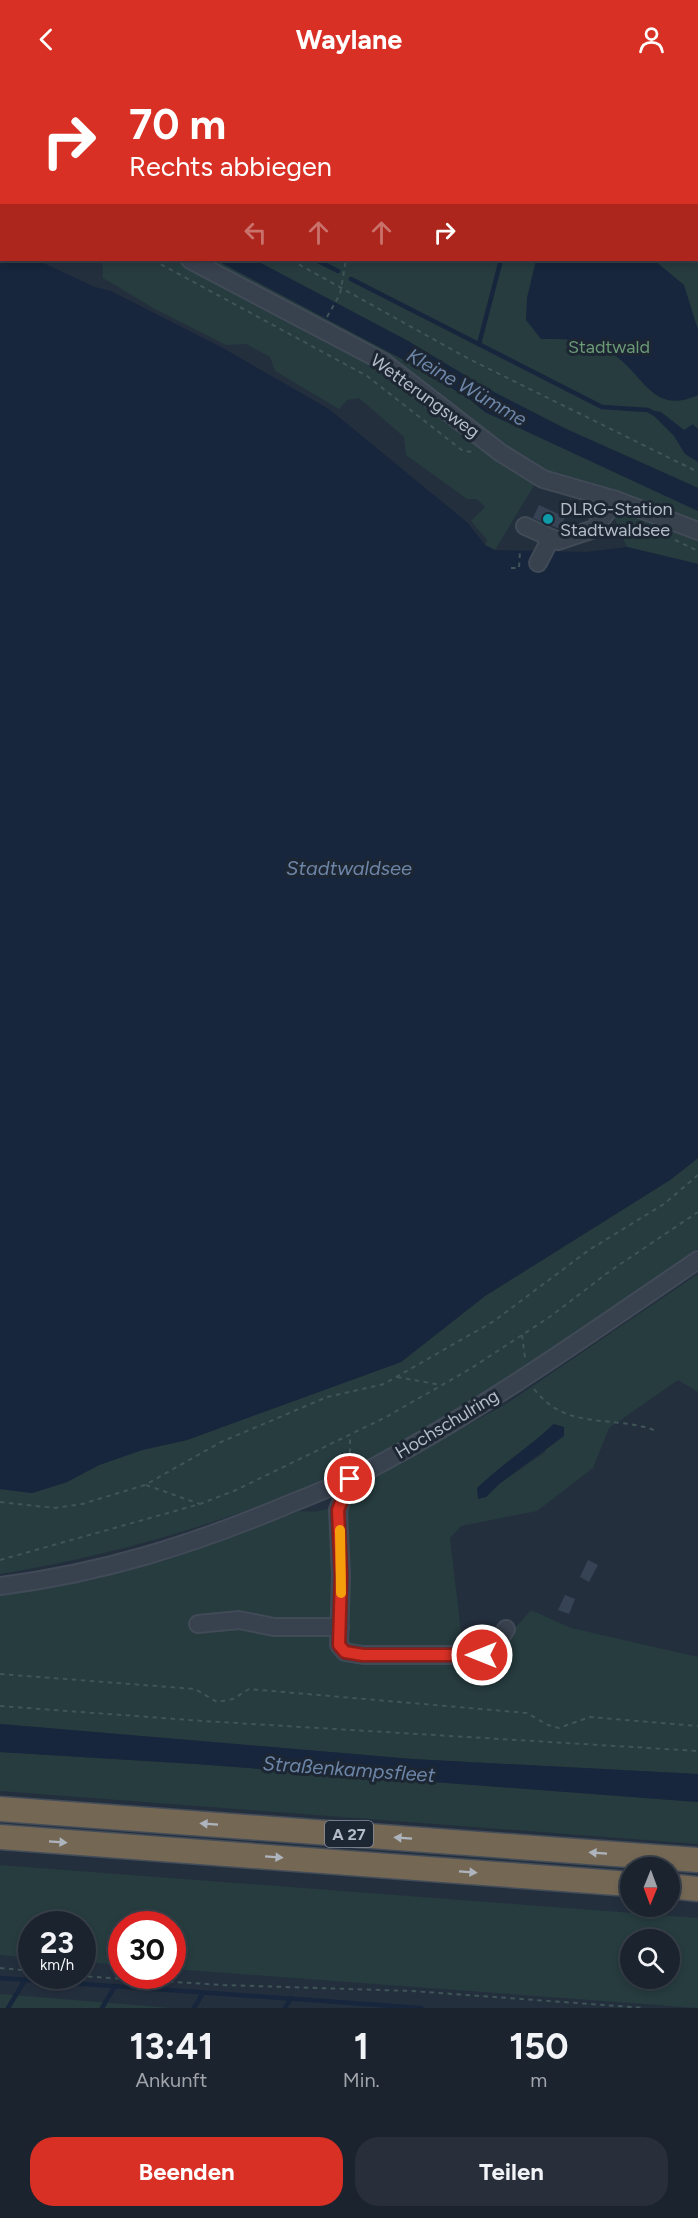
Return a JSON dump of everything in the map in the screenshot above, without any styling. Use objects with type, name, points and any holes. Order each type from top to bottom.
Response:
[{"type":"highway","name":"A 27","points":[[0,1809],[698,1860]]},
{"type":"highway","name":"A 27","points":[[0,1837],[620,1883]]},
{"type":"highway","points":[[680,1887],[698,1888]]},
{"type":"street","name":"Wetterungsweg","points":[[192,261],[382,361],[501,453],[543,479],[616,500],[698,531]]},
{"type":"street","points":[[525,526],[558,542],[594,529],[616,500]]},
{"type":"street","points":[[538,563],[550,538]]},
{"type":"street","name":"Hochschulring","points":[[0,1586],[40,1581],[131,1562],[227,1531],[350,1479],[435,1433],[527,1376],[698,1260]]},
{"type":"street","points":[[350,1479],[338,1510],[341,1576],[339,1645],[345,1652],[363,1655],[482,1655],[496,1645],[506,1629]]},
{"type":"street","points":[[309,1496],[338,1510]]},
{"type":"street","points":[[198,1624],[239,1620],[274,1627],[340,1627]]},
{"type":"path","points":[[155,261],[367,376],[463,451],[501,453]]},
{"type":"path","points":[[293,261],[469,358],[698,472]]},
{"type":"path","points":[[326,319],[340,294],[346,261]]},
{"type":"path","points":[[511,568],[519,568],[520,551]]},
{"type":"path","points":[[0,1502],[55,1508],[82,1504],[145,1485],[221,1442],[327,1397],[384,1384],[494,1321],[589,1250],[664,1204],[698,1174]]},
{"type":"path","points":[[0,1560],[200,1503],[236,1490],[350,1435],[441,1385],[522,1335],[698,1212]]},
{"type":"path","points":[[522,1335],[527,1376],[550,1408],[580,1419],[618,1425],[639,1424],[657,1431]]},
{"type":"path","points":[[396,1377],[441,1385]]},
{"type":"path","points":[[350,1435],[350,1479]]},
{"type":"path","points":[[145,1485],[200,1503]]},
{"type":"path","points":[[0,1674],[195,1689],[217,1702],[233,1699],[249,1689],[527,1713],[548,1725],[559,1728],[590,1717],[698,1726]]},
{"type":"path","points":[[0,1706],[203,1721],[698,1751]]},
{"type":"path","points":[[0,1968],[18,1970]]},
{"type":"path","points":[[96,1977],[212,1984],[412,1991],[645,2008]]},
{"type":"green space","points":[[102,261],[218,261],[417,367],[468,398],[485,412],[698,511],[698,564],[627,547],[613,515],[620,497],[542,472],[495,550],[485,545],[487,540],[471,521],[485,507],[477,499],[467,499],[406,455],[404,437],[359,398],[347,400],[339,409],[275,371],[270,357],[246,344],[226,345],[155,309],[103,278]]},
{"type":"green space","name":"Stadtwald","points":[[257,261],[698,261],[698,488],[564,428],[486,388],[408,341]]},
{"type":"green space","points":[[698,1158],[698,1249],[529,1366],[486,1393],[398,1444],[310,1486],[267,1503],[135,1545],[0,1574],[0,1489],[32,1493],[67,1482],[99,1465],[142,1450],[187,1440],[401,1362],[485,1296],[670,1180]]},
{"type":"green space","points":[[698,1274],[698,1392],[678,1380],[609,1428],[593,1468],[537,1511],[461,1526],[450,1538],[463,1649],[481,1650],[514,1629],[531,1610],[571,1628],[698,1657],[698,1774],[412,1759],[0,1724],[0,1596],[167,1560],[300,1511],[327,1509],[348,1498],[360,1484],[506,1404]],"holes":[[[553,1424],[545,1452],[499,1484],[486,1497]]]},
{"type":"green space","points":[[0,1752],[196,1764],[698,1802],[698,1844],[0,1791]]},
{"type":"green space","points":[[0,1865],[620,1912],[620,1917],[698,1918],[698,2008],[186,1970],[186,1911],[108,1911],[108,1964],[96,1963],[96,1911],[18,1911],[18,1957],[0,1955]]},
{"type":"green space","points":[[0,1994],[172,2008],[0,2008]]},
{"type":"water","name":"Stadtwaldsee","points":[[0,261],[39,261],[95,287],[111,291],[221,347],[329,409],[468,523],[485,545],[495,550],[586,552],[627,547],[698,564],[698,1158],[670,1180],[485,1296],[401,1362],[187,1440],[142,1450],[99,1465],[67,1482],[32,1493],[0,1489]]},
{"type":"water","name":"Kleine Wümme","points":[[218,261],[257,261],[408,341],[486,388],[564,428],[698,488],[698,511],[485,412],[468,398],[417,367]]},
{"type":"water","points":[[536,261],[655,261],[684,285],[698,330],[698,395],[683,400],[660,397],[643,384],[627,365],[608,351],[590,343],[541,339],[526,320],[527,298]]},
{"type":"water","points":[[648,410],[661,412],[684,430],[693,424],[698,429],[698,462],[685,454],[674,436]]},
{"type":"water","points":[[554,1424],[564,1427],[564,1436],[499,1484],[486,1497],[478,1499],[477,1488]]},
{"type":"water","name":"Straßenkampsfleet","points":[[0,1724],[412,1759],[698,1774],[698,1802],[196,1764],[0,1752]]},
{"type":"building","name":"DLRG-Station Stadtwaldsee","points":[[539,505],[565,517],[560,529],[533,518]]},
{"type":"building","points":[[588,1560],[598,1565],[589,1582],[580,1577]]},
{"type":"building","points":[[565,1595],[575,1599],[569,1614],[558,1610]]},
{"type":"waterway","points":[[318,261],[338,271]]},
{"type":"waterway","points":[[479,344],[501,261]]},
{"type":"waterway","points":[[351,279],[602,407],[648,410],[653,413]]},
{"type":"waterway","points":[[0,1978],[421,2008]]},
{"type":"waterway","points":[[8,2008],[20,1989]]},
{"type":"waterway","points":[[102,2008],[113,1989]]},
{"type":"waterway","points":[[194,2008],[203,1993]]},
{"type":"waterway","points":[[285,2008],[291,1998]]},
{"type":"slow traffic","points":[[340,1530],[341,1593]]},
{"type":"place","name":"DLRG-Station Stadtwaldsee","points":[[548,519]]},
{"type":"route","points":[[350,1479],[338,1510],[341,1576],[339,1645],[345,1652],[363,1655],[482,1655]]}]
